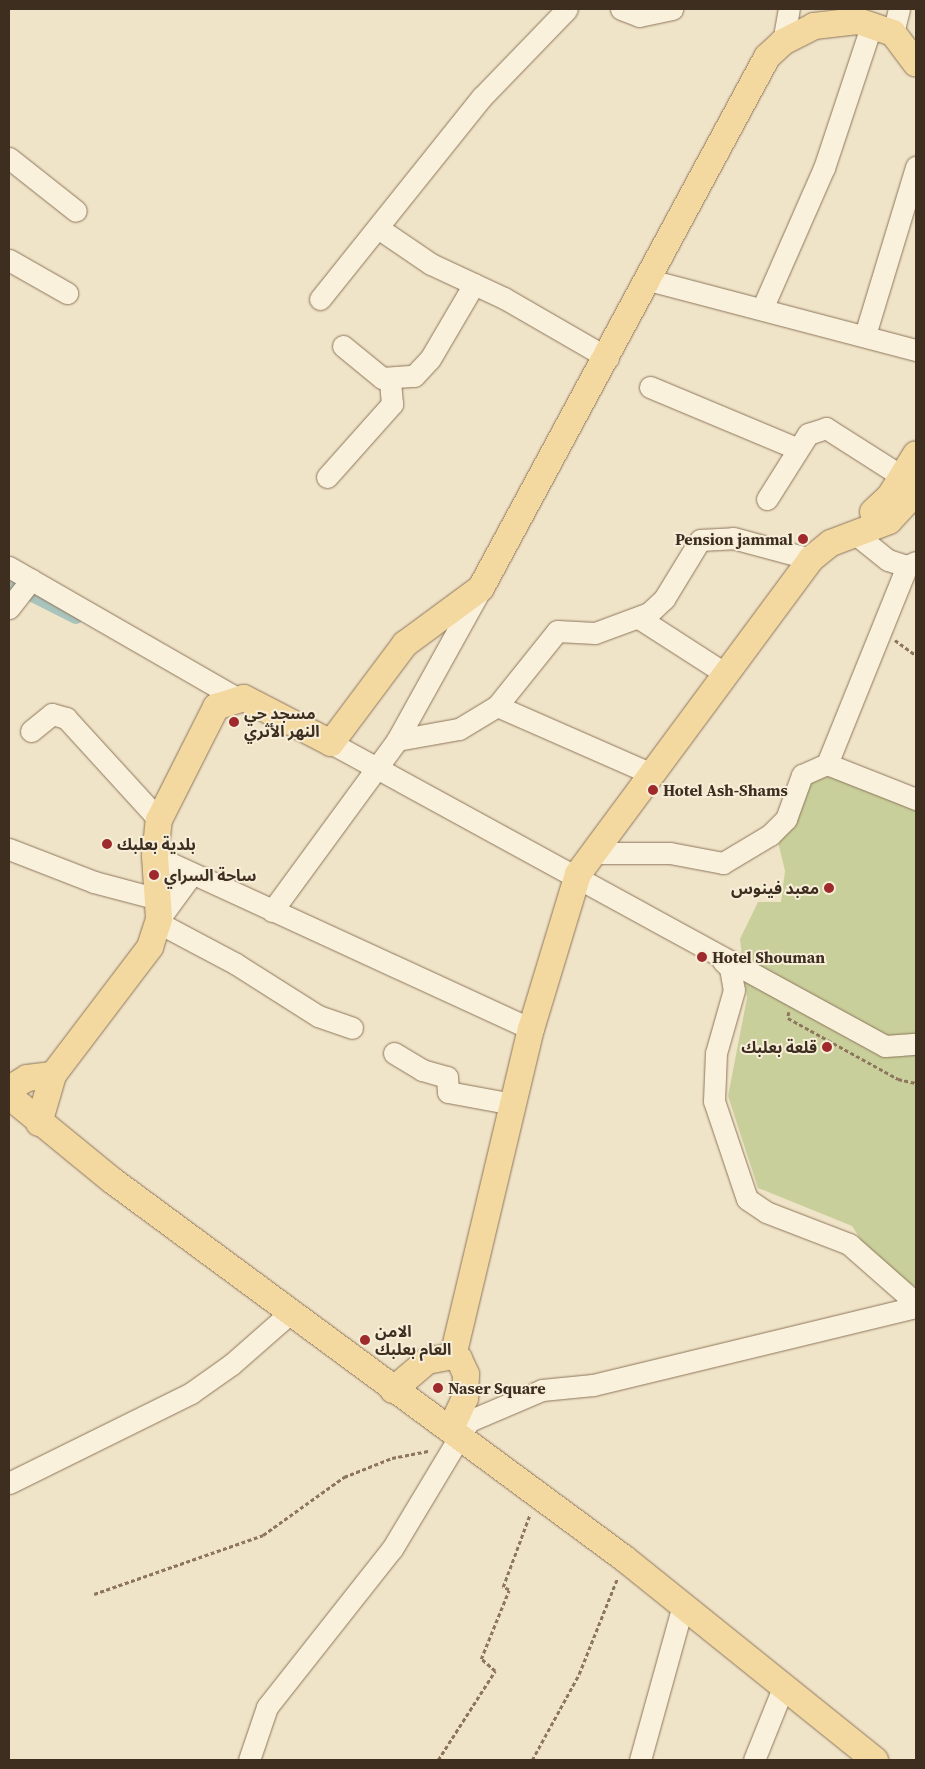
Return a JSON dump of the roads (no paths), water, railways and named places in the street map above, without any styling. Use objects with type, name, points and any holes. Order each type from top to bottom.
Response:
[{"type":"main road","points":[[39,1123],[53,1075],[150,947],[159,914],[155,856],[159,820],[216,707],[236,697],[259,704],[332,743],[405,644],[481,588],[608,358],[767,56],[783,42],[829,22],[888,22],[916,63]]},
{"type":"main road","points":[[453,1436],[464,1398],[466,1374],[453,1356],[531,1029],[578,874],[811,559],[831,543],[858,536],[855,526],[890,496],[910,484],[916,454]]},
{"type":"main road","points":[[9,1089],[27,1078],[53,1075]]},
{"type":"main road","points":[[9,1096],[39,1123],[453,1436],[625,1559],[783,1688],[875,1760]]},
{"type":"main road","points":[[393,1390],[427,1361],[453,1356]]},
{"type":"street","points":[[320,299],[482,97],[567,9]]},
{"type":"street","points":[[621,9],[639,16],[672,9]]},
{"type":"street","points":[[783,42],[789,9]]},
{"type":"street","points":[[762,309],[888,22]]},
{"type":"street","points":[[9,158],[76,211]]},
{"type":"street","points":[[865,335],[916,167]]},
{"type":"street","points":[[378,228],[431,264],[474,284],[608,358]]},
{"type":"street","points":[[9,260],[67,293]]},
{"type":"street","points":[[649,280],[865,335],[916,350]]},
{"type":"street","points":[[343,346],[374,374],[390,380],[407,379],[425,367],[474,284]]},
{"type":"street","points":[[327,477],[392,404],[390,380]]},
{"type":"street","points":[[650,387],[798,448]]},
{"type":"street","points":[[767,499],[808,434],[826,428],[910,484]]},
{"type":"street","points":[[858,536],[879,555],[912,564]]},
{"type":"street","points":[[397,740],[459,729],[497,706],[557,631],[588,634],[639,618],[664,598],[700,540],[733,538],[811,559]]},
{"type":"street","points":[[912,564],[904,579],[916,590]]},
{"type":"street","points":[[593,854],[670,854],[723,862],[770,835],[786,819],[802,775],[827,764],[882,630],[912,564]]},
{"type":"street","points":[[9,567],[29,584],[236,697]]},
{"type":"street","points":[[9,607],[29,584]]},
{"type":"street","points":[[272,910],[397,740],[481,588]]},
{"type":"street","points":[[639,618],[726,674]]},
{"type":"street","points":[[497,706],[652,774]]},
{"type":"street","points":[[31,731],[52,714],[66,718],[159,820]]},
{"type":"street","points":[[332,743],[578,874],[723,961],[885,1046],[916,1044]]},
{"type":"street","points":[[827,764],[916,799]]},
{"type":"street","points":[[9,849],[94,882],[159,914],[318,1016],[352,1028]]},
{"type":"street","points":[[155,856],[531,1029]]},
{"type":"street","points":[[159,914],[192,874]]},
{"type":"street","points":[[723,961],[731,972],[734,990],[716,1053],[714,1101],[747,1199],[766,1212],[849,1244],[916,1305]]},
{"type":"street","points":[[394,1053],[422,1070],[447,1077],[448,1092],[513,1104]]},
{"type":"street","points":[[249,1760],[267,1707],[392,1549],[453,1436],[477,1417],[542,1390],[593,1385],[916,1305]]},
{"type":"street","points":[[9,1483],[191,1393],[232,1364],[290,1313]]},
{"type":"street","points":[[640,1760],[683,1606]]},
{"type":"street","points":[[754,1760],[783,1688]]},
{"type":"waterway","points":[[9,582],[76,616]]},
{"type":"place","name":"Pension jammal","points":[[803,539]]},
{"type":"place","name":"مسجد حي النهر الأثري","points":[[234,722]]},
{"type":"place","name":"Hotel Ash-Shams","points":[[653,790]]},
{"type":"place","name":"بلدية بعلبك","points":[[107,844]]},
{"type":"place","name":"ساحة السراي","points":[[154,875]]},
{"type":"place","name":"معبد فينوس","points":[[829,888]]},
{"type":"place","name":"Hotel Shouman","points":[[702,957]]},
{"type":"place","name":"قلعة بعلبك","points":[[827,1047]]},
{"type":"place","name":"الامن العام بعلبك","points":[[365,1340]]},
{"type":"place","name":"Naser Square","points":[[438,1388]]}]
